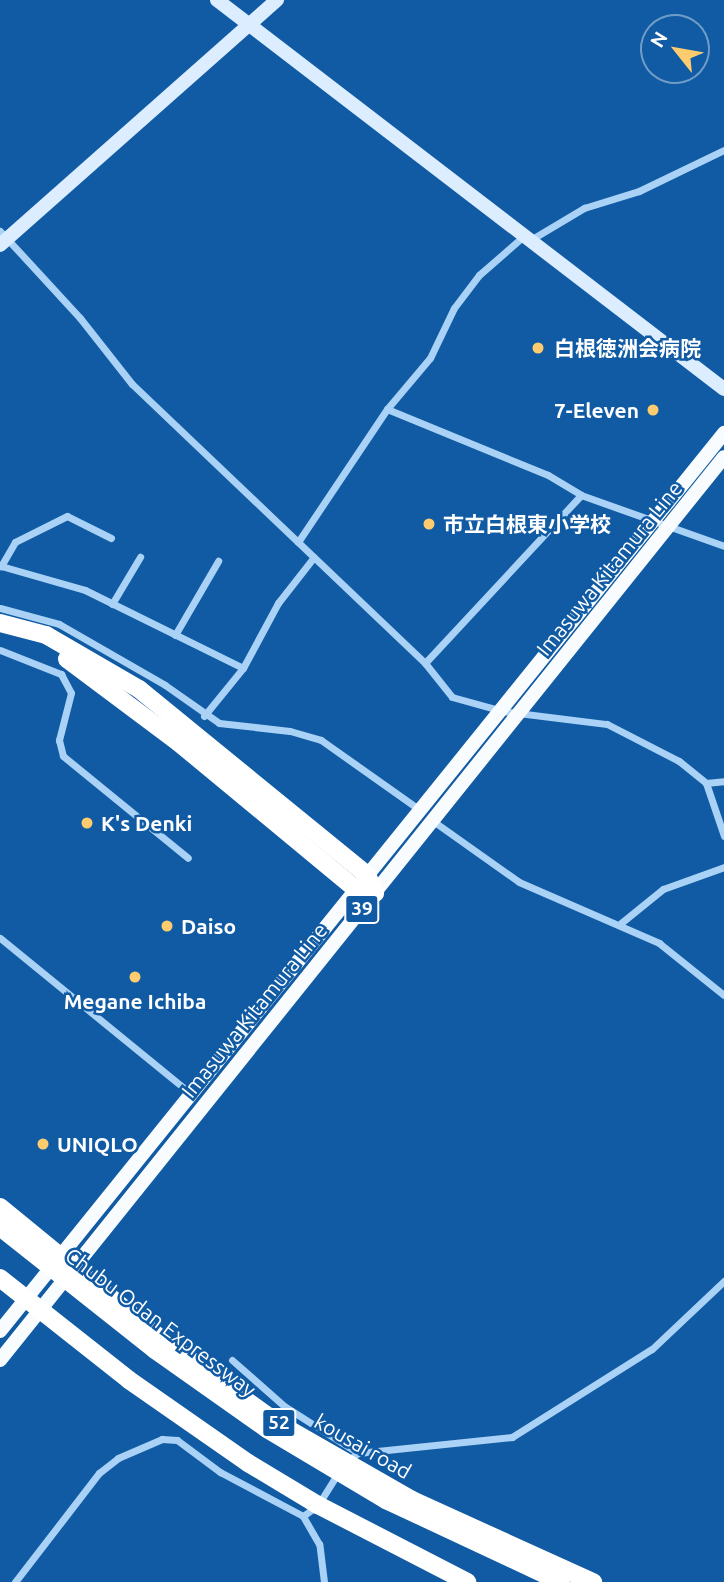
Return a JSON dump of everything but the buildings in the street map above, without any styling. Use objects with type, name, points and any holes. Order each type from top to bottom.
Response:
[{"type":"highway","points":[[0,624],[46,635],[139,689],[361,882]]},
{"type":"highway","points":[[0,636],[42,646],[82,668],[375,892]]},
{"type":"highway","name":"kousai road","points":[[0,1207],[217,1380],[479,1533],[593,1582]]},
{"type":"highway","points":[[0,1219],[98,1306]]},
{"type":"highway","name":"Chubu Odan Expressway","points":[[0,1227],[207,1389],[326,1464],[447,1532],[561,1582]]},
{"type":"highway","name":"Chubu Odan Expressway","points":[[0,1238],[150,1357],[262,1436],[383,1507],[540,1582]]},
{"type":"highway","name":"52","points":[[0,1278],[184,1420],[310,1511],[467,1582]]},
{"type":"main road","name":"Imasuwa Kitamura Line","points":[[0,1331],[724,433]]},
{"type":"main road","name":"Imasuwa Kitamura Line","points":[[0,1360],[724,457]]},
{"type":"street","points":[[217,0],[529,236],[724,389]]},
{"type":"street","points":[[277,0],[2,238],[80,318],[132,384],[425,663],[452,697],[502,710],[624,730],[679,761],[706,783],[724,836]]},
{"type":"street","points":[[298,542],[387,409],[430,358],[454,308],[479,275],[529,236],[584,208],[639,191],[724,150]]},
{"type":"street","points":[[387,409],[548,475],[581,495],[724,546]]},
{"type":"street","points":[[425,663],[581,495]]},
{"type":"street","points":[[111,538],[67,516],[15,542],[1,566],[85,590],[243,668]]},
{"type":"street","points":[[112,604],[140,557]]},
{"type":"street","points":[[204,716],[243,668],[278,603],[314,557]]},
{"type":"street","points":[[175,635],[218,561]]},
{"type":"street","points":[[0,608],[59,624],[165,685],[204,716],[219,723],[290,731],[321,740],[420,810]]},
{"type":"street","points":[[0,650],[61,674],[71,693],[59,740],[63,756],[188,858]]},
{"type":"street","points":[[706,783],[724,782]]},
{"type":"street","points":[[433,821],[519,882],[621,923],[659,943],[724,995]]},
{"type":"street","points":[[621,923],[663,889],[724,867]]},
{"type":"street","points":[[0,938],[190,1093]]},
{"type":"street","points":[[310,1511],[352,1458],[512,1437],[652,1349],[724,1281]]},
{"type":"street","points":[[232,1360],[284,1406],[352,1458]]},
{"type":"street","points":[[15,1582],[99,1473],[118,1458],[162,1439],[177,1440],[220,1472],[310,1511]]},
{"type":"street","points":[[310,1511],[319,1544],[324,1582]]},
{"type":"place","name":"白根徳洲会病院","points":[[538,348]]},
{"type":"place","name":"7-Eleven","points":[[653,410]]},
{"type":"place","name":"市立白根東小学校","points":[[429,524]]},
{"type":"place","name":"K's Denki","points":[[87,823]]},
{"type":"place","name":"Daiso","points":[[167,926]]},
{"type":"place","name":"Megane Ichiba","points":[[135,977]]},
{"type":"place","name":"UNIQLO","points":[[43,1144]]}]
